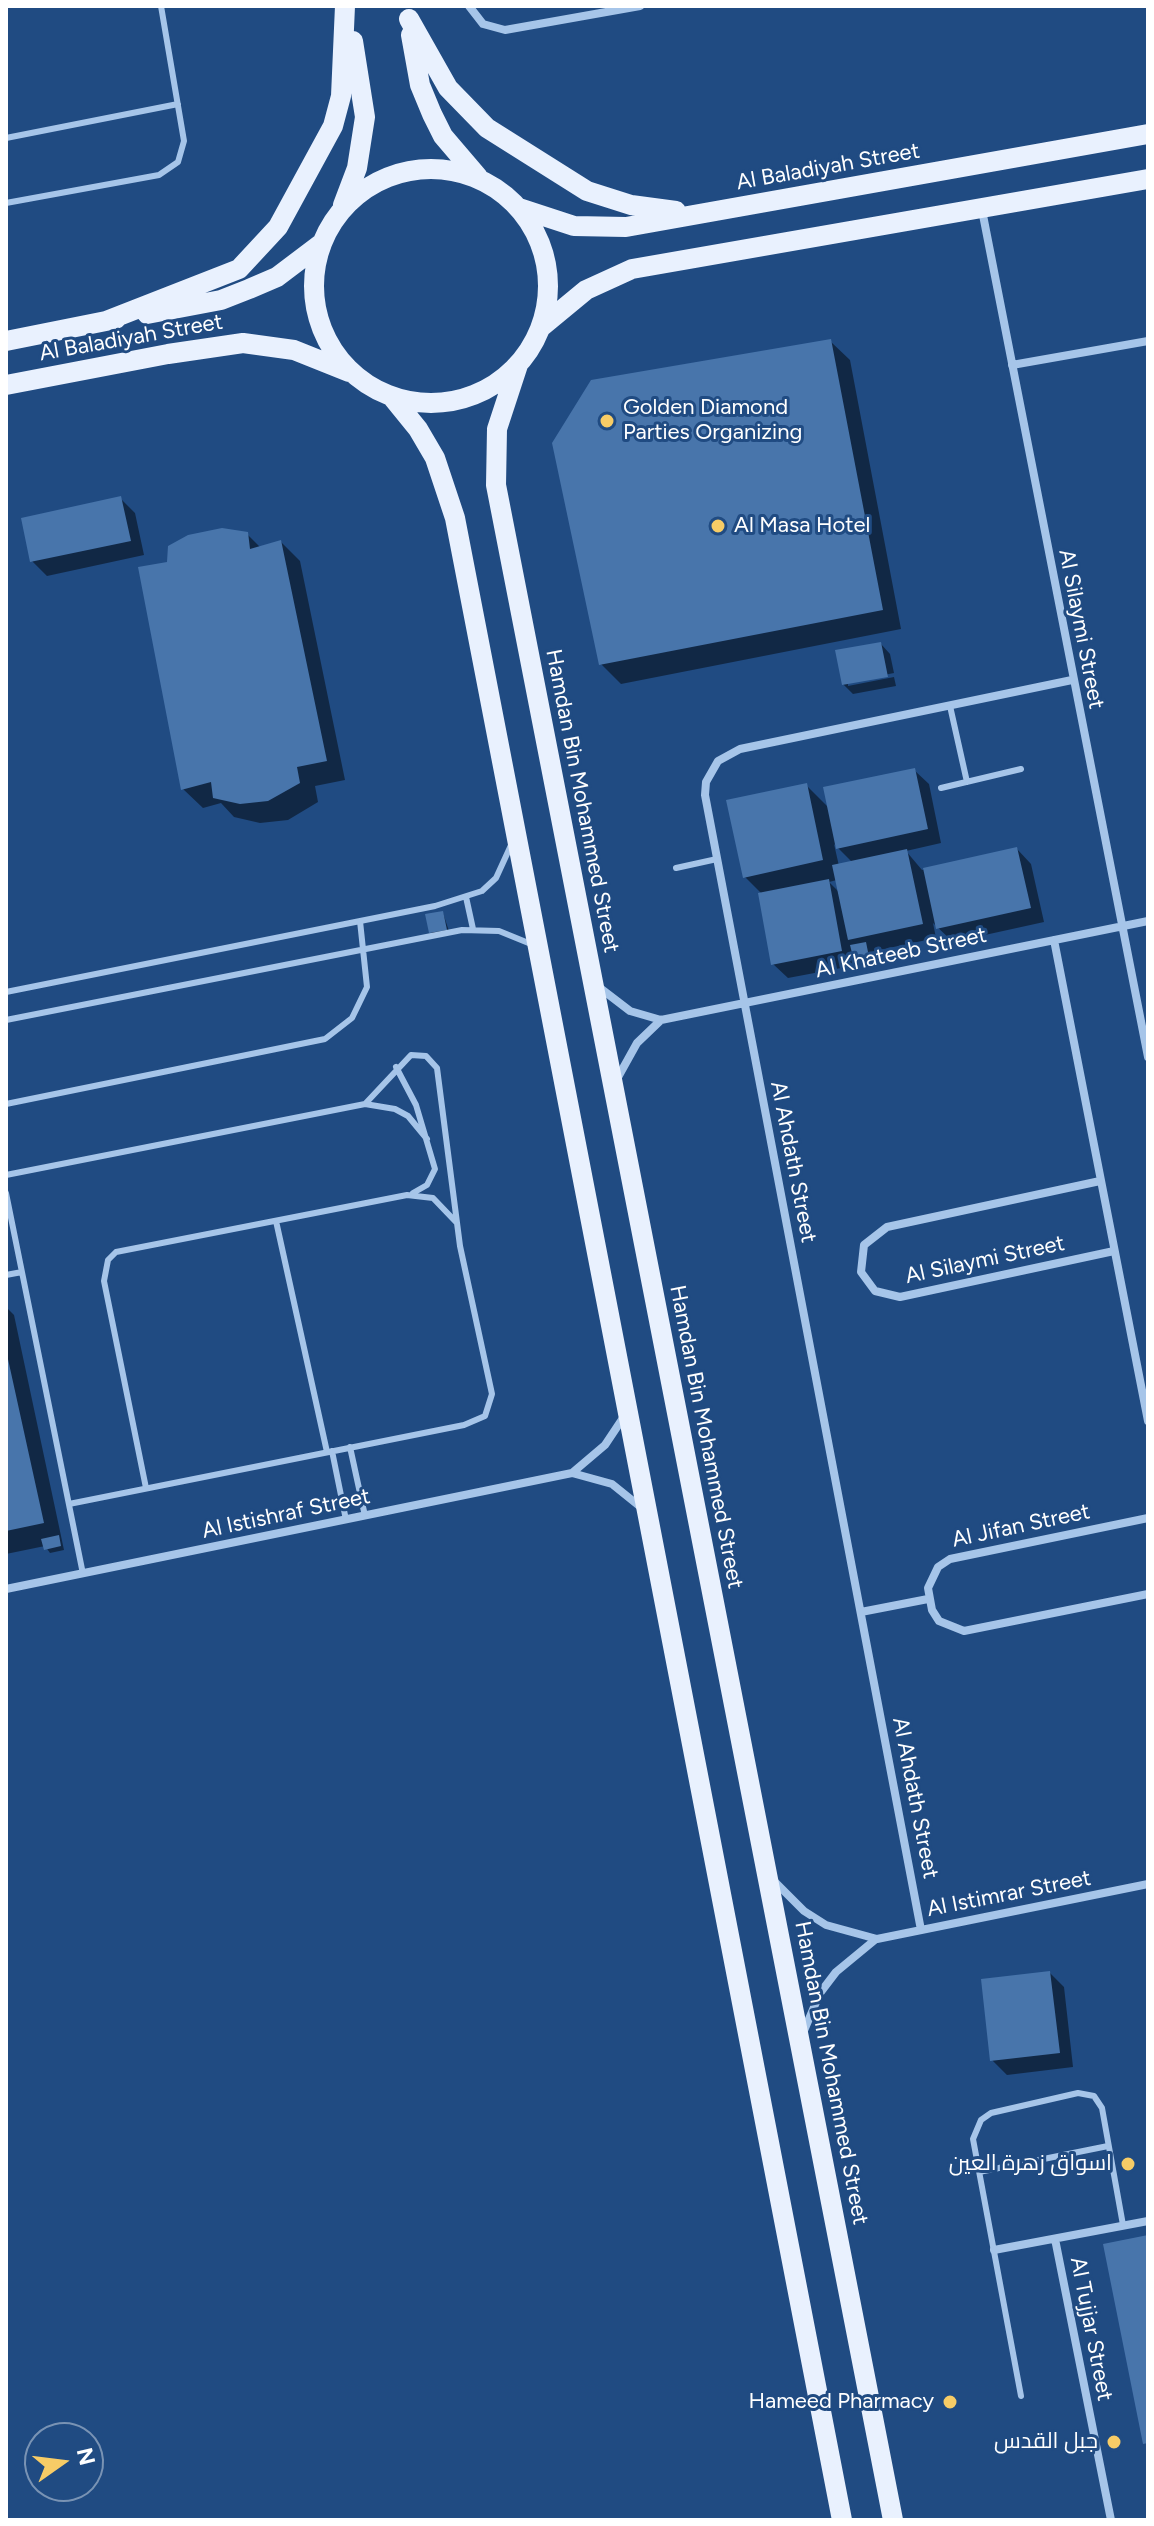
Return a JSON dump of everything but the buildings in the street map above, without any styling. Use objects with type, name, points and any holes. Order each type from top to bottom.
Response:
[{"type":"main road","points":[[345,6],[365,117],[357,168],[322,243],[315,286],[322,329],[336,354],[356,376],[392,397],[419,403],[460,399],[497,383],[518,365],[540,328],[586,290],[632,269],[1148,179]]},
{"type":"main road","points":[[106,321],[239,269],[278,227],[333,126],[341,96],[345,6]]},
{"type":"main road","points":[[408,13],[420,85],[432,114],[451,146],[481,180],[519,208],[533,229],[548,278],[540,328]]},
{"type":"main road","points":[[408,13],[436,70],[468,111],[512,145],[563,178],[609,200],[700,214]]},
{"type":"main road","name":"Al Baladiyah Street","points":[[519,208],[574,226],[599,229],[700,214],[1148,134]]},
{"type":"main road","points":[[333,222],[355,197],[383,179],[404,172],[448,170],[481,180]]},
{"type":"main road","name":"Al Baladiyah Street","points":[[6,341],[221,300],[277,277],[322,243]]},
{"type":"main road","name":"Al Baladiyah Street","points":[[6,385],[243,343],[294,350],[356,376]]},
{"type":"main road","name":"Hamdan Bin Mohammed Street","points":[[518,365],[497,429],[496,485],[893,2520]]},
{"type":"main road","points":[[392,397],[418,429],[448,491],[842,2520]]},
{"type":"street","points":[[469,6],[483,24],[505,30],[640,6]]},
{"type":"street","name":"Al Silaymi Street","points":[[982,208],[1148,1057]]},
{"type":"street","points":[[1012,365],[1148,341]]},
{"type":"street","name":"Al Ahdath Street","points":[[921,1930],[705,795],[711,771],[728,754],[1072,680]]},
{"type":"street","name":"Al Khateeb Street","points":[[661,1020],[1148,921]]},
{"type":"street","points":[[1054,940],[1114,1251],[1144,1375],[1148,1421]]},
{"type":"street","points":[[593,980],[630,1011],[661,1020],[627,1056],[614,1088]]},
{"type":"street","name":"Al Silaymi Street","points":[[1100,1181],[887,1227],[864,1245],[861,1272],[875,1291],[900,1297],[1114,1251]]},
{"type":"street","name":"Al Istishraf Street","points":[[572,1473],[605,1445],[626,1415]]},
{"type":"street","name":"Al Istishraf Street","points":[[6,1589],[572,1473],[612,1484],[646,1513]]},
{"type":"street","name":"Al Jifan Street","points":[[928,1599],[931,1578],[950,1559],[1148,1518]]},
{"type":"street","points":[[861,1612],[928,1599],[939,1621],[964,1631],[1148,1594]]},
{"type":"street","name":"Al Istimrar Street","points":[[767,1873],[804,1911],[851,1934],[877,1939],[1148,1884]]},
{"type":"street","name":"Al Istimrar Street","points":[[801,2043],[808,2017],[828,1983],[855,1954],[877,1939]]},
{"type":"street","points":[[994,2250],[1148,2221]]},
{"type":"street","name":"Al Tujjar Street","points":[[1055,2239],[1111,2520]]},
{"type":"lane","points":[[6,203],[159,175],[169,170],[183,151],[161,6]]},
{"type":"lane","points":[[6,138],[178,104]]},
{"type":"lane","points":[[950,706],[967,782]]},
{"type":"lane","points":[[941,788],[1021,769]]},
{"type":"lane","points":[[6,992],[466,897],[482,891],[496,878],[516,833]]},
{"type":"lane","points":[[676,868],[717,859]]},
{"type":"lane","points":[[466,897],[473,929]]},
{"type":"lane","points":[[6,1104],[325,1039],[352,1018],[364,998],[369,975],[360,921]]},
{"type":"lane","points":[[6,1020],[473,929],[499,931],[539,948]]},
{"type":"lane","points":[[69,1504],[476,1423],[491,1406],[492,1394],[457,1223],[437,1068],[433,1061],[419,1054],[403,1059],[365,1104]]},
{"type":"lane","points":[[146,1488],[104,1281],[108,1260],[126,1249],[407,1195],[427,1185],[435,1169],[408,1088],[396,1067]]},
{"type":"lane","points":[[6,1175],[365,1104],[395,1109],[408,1116],[427,1139]]},
{"type":"lane","points":[[6,1193],[83,1574]]},
{"type":"lane","points":[[407,1195],[433,1198],[457,1223]]},
{"type":"lane","points":[[276,1221],[346,1520]]},
{"type":"lane","points":[[6,1275],[22,1272]]},
{"type":"lane","points":[[350,1447],[365,1516]]},
{"type":"lane","points":[[1021,2396],[973,2139],[977,2125],[985,2116],[1078,2093],[1089,2094],[1099,2101],[1123,2225]]},
{"type":"lane","points":[[979,2172],[1108,2146]]},
{"type":"place","name":"Golden Diamond Parties Organizing","points":[[607,421]]},
{"type":"place","name":"Al Masa Hotel","points":[[718,526]]},
{"type":"place","name":"اسواق زهرة العين","points":[[1128,2164]]},
{"type":"place","name":"Hameed Pharmacy","points":[[950,2402]]},
{"type":"place","name":"جبل القدس","points":[[1114,2442]]}]
